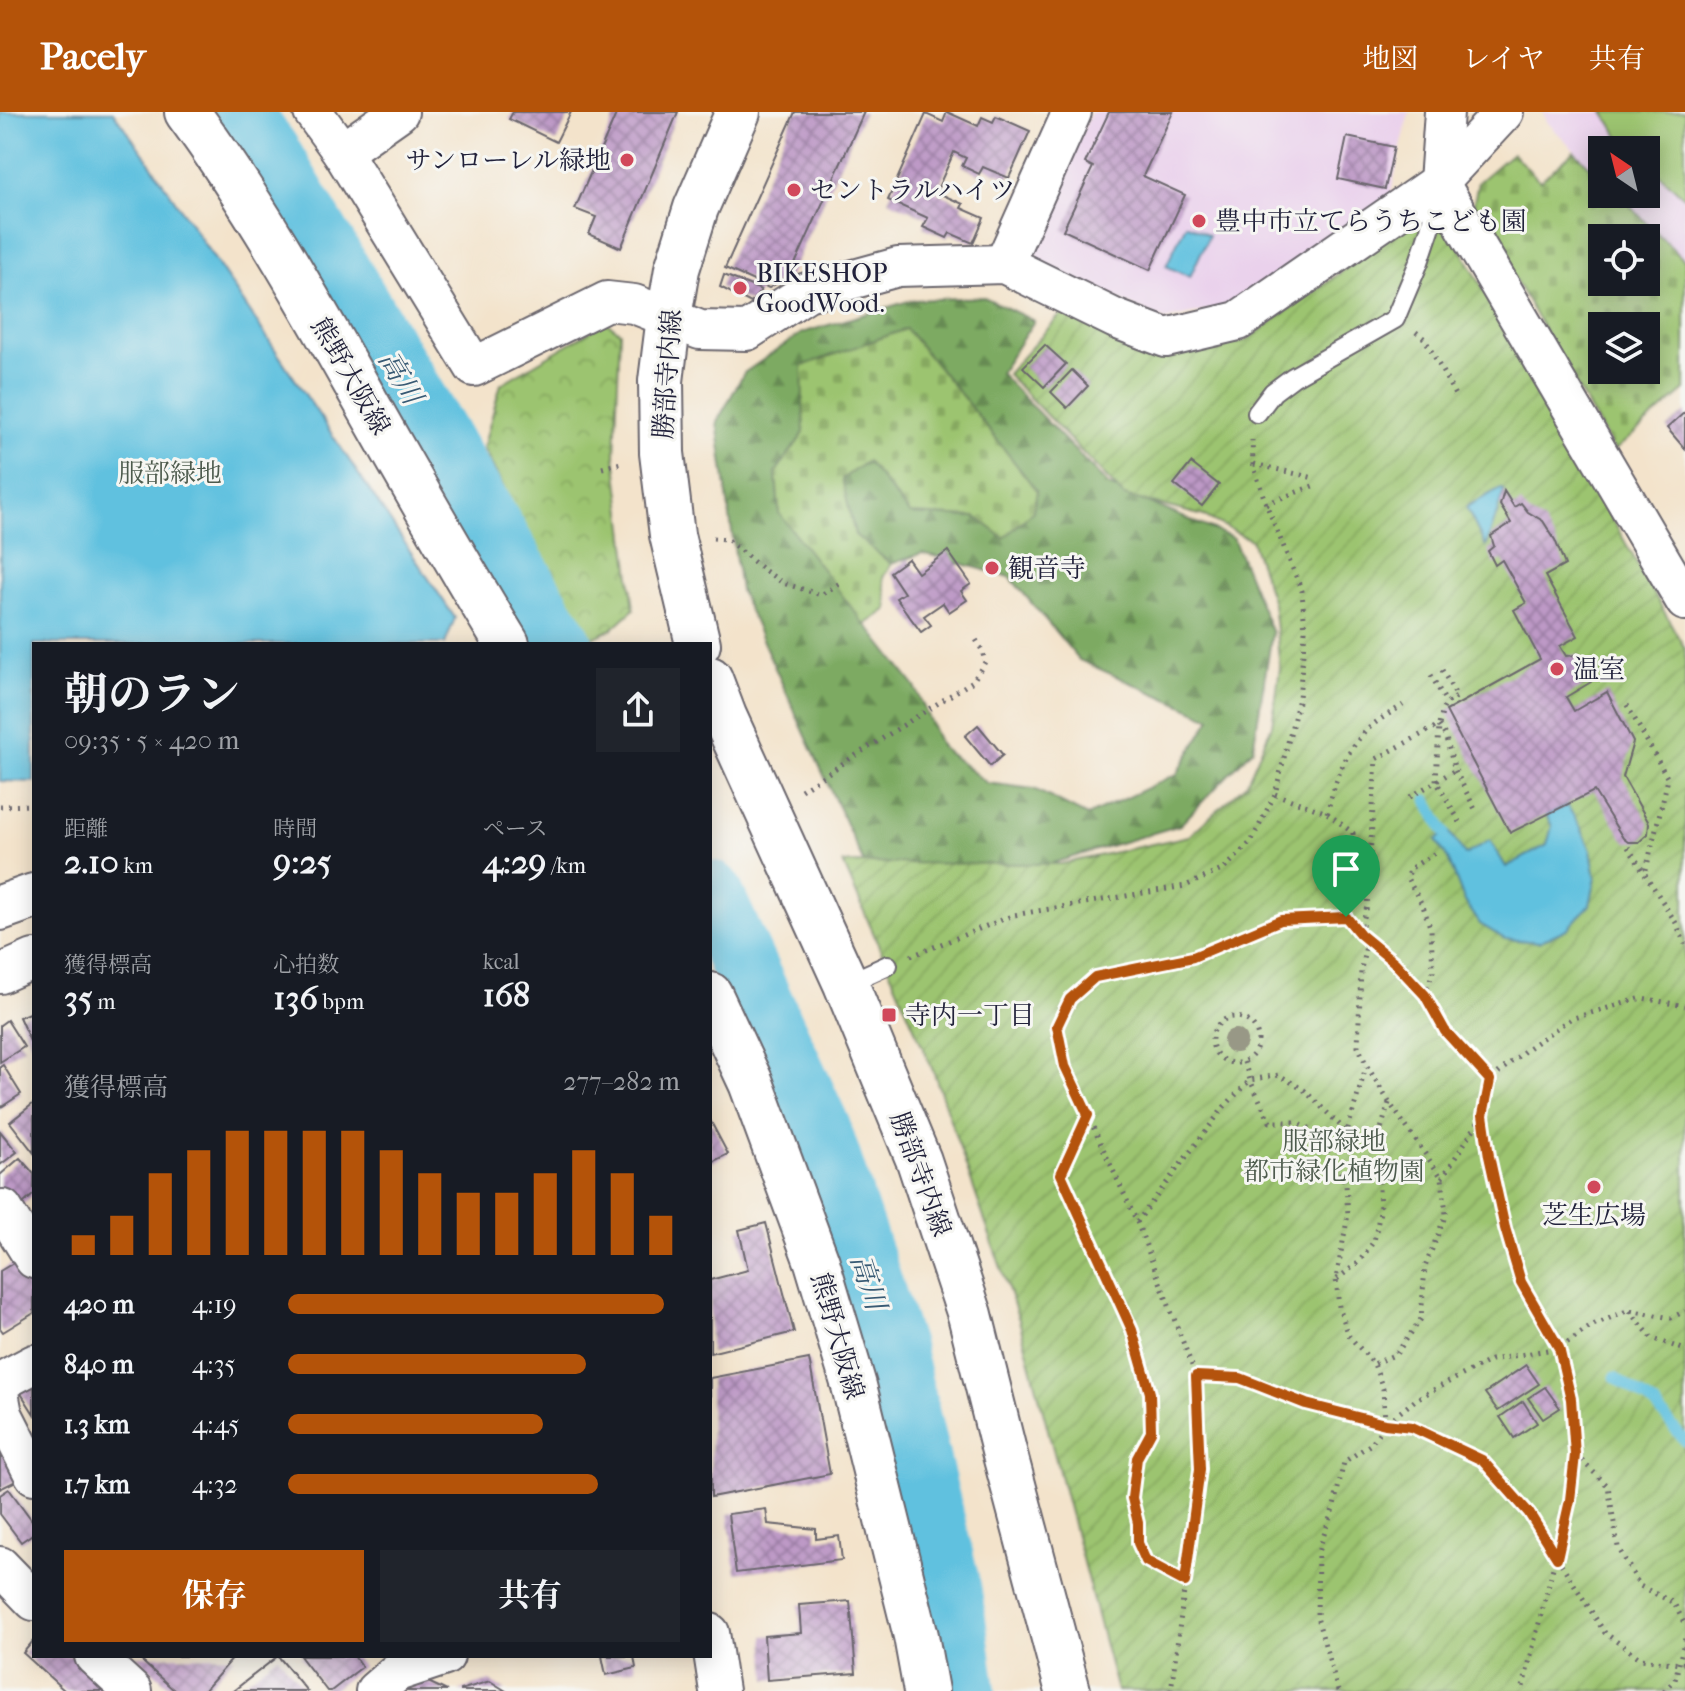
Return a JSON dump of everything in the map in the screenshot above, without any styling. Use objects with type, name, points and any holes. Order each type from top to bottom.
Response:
[{"type":"street","name":"熊野大阪線","points":[[187,112],[226,165],[291,271],[506,642]]},
{"type":"street","points":[[313,112],[342,152],[474,367],[607,301],[634,304],[700,330],[747,331],[807,292],[898,267],[1004,264],[1116,319],[1166,338],[1238,321],[1439,182],[1504,112]]},
{"type":"street","points":[[342,152],[399,112]]},
{"type":"street","name":"勝部寺内線","points":[[698,642],[672,535],[662,453],[661,381],[677,269],[696,208],[738,112]]},
{"type":"street","points":[[1004,264],[1072,112]]},
{"type":"street","points":[[1444,112],[1439,182],[1674,549],[1685,601]]},
{"type":"street","name":"勝部寺内線","points":[[712,684],[846,984],[919,1161],[970,1315],[1068,1691]]},
{"type":"street","points":[[0,908],[32,897]]},
{"type":"street","points":[[0,974],[32,960]]},
{"type":"street","name":"熊野大阪線","points":[[712,999],[751,1083],[817,1262],[854,1386],[916,1636],[926,1691]]},
{"type":"street","points":[[3,1209],[32,1256]]},
{"type":"street","points":[[0,1382],[32,1365]]},
{"type":"street","points":[[0,1398],[3,1414],[32,1471]]},
{"type":"street","points":[[712,1646],[719,1691]]},
{"type":"street","points":[[96,1658],[132,1691]]},
{"type":"street","points":[[386,1673],[438,1658]]},
{"type":"lane","points":[[1257,413],[1273,392],[1293,377],[1395,319],[1430,229],[1439,182]]},
{"type":"lane","points":[[846,984],[888,965]]},
{"type":"path","points":[[1395,319],[1425,339],[1456,397]]},
{"type":"path","points":[[888,965],[1014,915],[1185,886],[1224,869],[1251,842],[1275,794],[1299,698],[1305,630],[1302,591],[1253,464],[1252,434],[1257,413]]},
{"type":"path","points":[[602,468],[626,462]]},
{"type":"path","points":[[1253,464],[1316,481],[1266,504]]},
{"type":"path","points":[[705,538],[727,539],[783,583],[821,595],[840,583]]},
{"type":"path","points":[[808,785],[973,681],[985,662],[974,636]]},
{"type":"path","points":[[1442,670],[1457,697],[1446,703],[1439,725],[1436,781],[1461,824]]},
{"type":"path","points":[[1431,675],[1446,703]]},
{"type":"path","points":[[1327,813],[1346,755],[1367,729],[1403,705]]},
{"type":"path","points":[[1627,705],[1668,779],[1645,874]]},
{"type":"path","points":[[1360,934],[1367,906],[1376,759],[1439,725]]},
{"type":"path","points":[[1439,725],[1455,770],[1477,813]]},
{"type":"path","points":[[1410,797],[1455,770]]},
{"type":"path","points":[[1275,794],[1327,813],[1353,833],[1355,876],[1346,917]]},
{"type":"path","points":[[0,806],[32,805]]},
{"type":"path","points":[[1628,847],[1676,923],[1685,944]]},
{"type":"path","points":[[1425,995],[1433,971],[1431,930],[1423,906],[1407,878],[1411,868],[1435,853]]},
{"type":"path","points":[[1346,917],[1425,995],[1445,1031],[1490,1080]]},
{"type":"path","points":[[1171,1691],[1200,1469],[1196,1376],[1137,1222],[1065,1066],[1057,1026],[1070,999],[1095,977],[1193,957],[1281,920],[1346,917]]},
{"type":"path","points":[[1367,940],[1361,969],[1358,1046],[1389,1102],[1442,1178],[1446,1214],[1425,1267],[1421,1319],[1396,1354],[1374,1364]]},
{"type":"path","points":[[1522,1691],[1557,1558],[1570,1500],[1575,1455],[1571,1399],[1559,1348],[1521,1282],[1505,1228],[1483,1115],[1490,1080],[1528,1048],[1570,1019],[1642,998],[1685,1006]]},
{"type":"path","points":[[1241,1017],[1253,1025],[1258,1039],[1255,1053],[1244,1062],[1229,1063],[1217,1055],[1212,1042],[1215,1028],[1227,1019],[1241,1017]]},
{"type":"path","points":[[1244,1062],[1270,1122],[1294,1122],[1316,1132],[1335,1160],[1346,1185],[1348,1215],[1336,1279],[1339,1307],[1349,1336],[1374,1364],[1383,1389],[1385,1424]]},
{"type":"path","points":[[1137,1222],[1224,1107],[1250,1080],[1279,1075],[1304,1090],[1347,1132],[1367,1066]]},
{"type":"path","points":[[1336,1279],[1358,1263],[1374,1241],[1380,1212],[1377,1142],[1389,1102]]},
{"type":"path","points":[[1088,1115],[1061,1174],[1132,1330],[1150,1393],[1151,1432],[1137,1458],[1132,1498],[1138,1523],[1138,1543],[1146,1561],[1185,1582]]},
{"type":"path","points":[[1442,1178],[1483,1115]]},
{"type":"path","points":[[1629,1310],[1652,1338],[1685,1350]]},
{"type":"path","points":[[1338,1691],[1317,1617],[1318,1552],[1334,1506],[1344,1462],[1371,1444],[1385,1424],[1418,1398],[1491,1360],[1559,1348],[1593,1325],[1629,1310],[1671,1318],[1685,1311]]},
{"type":"path","points":[[1196,1376],[1240,1378],[1306,1404],[1385,1424],[1412,1427],[1482,1460],[1529,1513],[1605,1633],[1641,1659],[1682,1664]]},
{"type":"path","points":[[1575,1455],[1608,1486],[1618,1547],[1640,1586],[1674,1603],[1685,1625]]},
{"type":"path","points":[[1664,1691],[1675,1680],[1682,1664],[1685,1638]]},
{"type":"shaded area","name":"豊中市立てらうちこども園","points":[[1091,112],[1409,112],[1390,197],[1233,305],[1165,320],[1042,266],[1032,245]]},
{"type":"shaded area","points":[[1543,112],[1685,112],[1685,261],[1660,236],[1660,224],[1648,224],[1632,208],[1660,208],[1660,136],[1588,136],[1588,164],[1546,121]]},
{"type":"green space","points":[[1604,112],[1685,112],[1685,198],[1660,175],[1660,136],[1618,136]]},
{"type":"green space","points":[[1574,151],[1588,164],[1588,208],[1632,208],[1648,224],[1588,224],[1588,296],[1660,296],[1660,236],[1685,261],[1685,390],[1614,451],[1473,207],[1478,182],[1512,153],[1540,181]]},
{"type":"green space","name":"服部緑地 都市緑化植物園","points":[[1418,217],[1447,224],[1685,649],[1685,1691],[1117,1691],[1019,1320],[934,1073],[843,863],[1061,864],[1189,836],[1246,784],[1272,725],[1280,668],[1273,603],[1251,540],[1204,516],[1124,496],[1007,374],[1064,311],[1164,358],[1245,341]]},
{"type":"green space","name":"観音寺","points":[[984,297],[1034,321],[1000,373],[1109,486],[1233,538],[1272,633],[1253,749],[1180,825],[939,897],[871,879],[740,591],[717,422],[744,373],[802,333],[912,300]],"holes":[[[804,433],[1033,511],[976,517],[910,514],[867,461],[841,479],[855,535],[891,564],[923,553],[1010,577],[1079,660],[1211,718],[1177,774],[1087,816],[1034,789],[987,783],[941,747],[915,687],[779,513],[776,472]]]},
{"type":"green space","points":[[606,322],[620,332],[615,455],[634,609],[612,629],[591,639],[565,605],[483,448],[501,384]]},
{"type":"green space","points":[[906,329],[1037,491],[1033,511],[1004,538],[976,517],[910,514],[867,461],[842,479],[855,535],[891,564],[883,577],[888,609],[865,625],[779,513],[776,472],[804,433],[802,366]]},
{"type":"water","name":"服部緑地","points":[[0,112],[113,112],[455,618],[446,642],[32,642],[32,782],[0,781]]},
{"type":"water","points":[[1186,224],[1209,235],[1190,277],[1166,266]]},
{"type":"water","points":[[1501,488],[1504,491],[1486,547],[1466,507]]},
{"type":"water","points":[[1567,805],[1591,850],[1596,878],[1590,905],[1567,929],[1539,942],[1505,939],[1480,924],[1464,900],[1449,861],[1436,840],[1449,831],[1465,855],[1490,840],[1506,867],[1547,845],[1552,826],[1546,815]]},
{"type":"building","points":[[513,112],[571,112],[556,142],[509,119]]},
{"type":"building","name":"サンローレル緑地","points":[[617,112],[678,112],[621,248],[589,234],[596,217],[575,209]]},
{"type":"building","name":"セントラルハイツ","points":[[795,112],[864,112],[790,275],[769,288],[725,268]]},
{"type":"building","points":[[947,112],[978,126],[982,117],[993,122],[996,116],[1030,131],[1009,178],[983,167],[979,174],[962,166],[966,158],[954,152],[936,192],[984,218],[973,243],[950,233],[947,238],[923,227],[928,218],[888,200],[926,114],[943,122]]},
{"type":"building","points":[[1109,112],[1173,112],[1143,176],[1185,195],[1150,270],[1063,230],[1093,167],[1085,163]]},
{"type":"building","points":[[1347,137],[1394,147],[1385,189],[1338,179]]},
{"type":"building","name":"BIKESHOP GoodWood.","points":[[724,275],[761,290],[751,303],[720,287]]},
{"type":"building","points":[[1045,345],[1066,364],[1044,387],[1023,367]]},
{"type":"building","points":[[1072,370],[1088,386],[1067,408],[1051,392]]},
{"type":"building","points":[[1685,412],[1685,449],[1667,428]]},
{"type":"building","points":[[1191,463],[1219,485],[1202,506],[1174,484]]},
{"type":"building","name":"温室","points":[[1504,491],[1514,507],[1521,503],[1528,512],[1543,521],[1565,565],[1545,576],[1578,636],[1560,646],[1566,656],[1576,655],[1584,659],[1590,665],[1592,674],[1591,682],[1566,697],[1574,711],[1607,692],[1633,742],[1623,777],[1649,823],[1648,834],[1639,842],[1628,842],[1623,838],[1594,791],[1510,833],[1446,711],[1540,659],[1514,610],[1526,603],[1502,560],[1495,565],[1488,551],[1494,546],[1491,536],[1511,523],[1500,505]]},
{"type":"building","points":[[948,551],[971,584],[961,591],[967,600],[949,612],[943,603],[924,616],[931,625],[921,632],[896,598],[904,593],[890,572],[908,559],[918,573]]},
{"type":"building","points":[[978,725],[1003,755],[990,766],[965,736]]},
{"type":"building","points":[[32,1012],[32,1046],[19,1017]]},
{"type":"building","points":[[7,1020],[24,1047],[0,1062],[0,1025]]},
{"type":"building","points":[[3,1065],[21,1094],[0,1108],[0,1067]]},
{"type":"building","points":[[32,1105],[32,1150],[10,1122]]},
{"type":"building","points":[[712,1124],[728,1154],[712,1162]]},
{"type":"building","points":[[0,1131],[17,1152],[0,1165]]},
{"type":"building","points":[[20,1158],[32,1172],[32,1196],[15,1211],[0,1194],[0,1175]]},
{"type":"building","points":[[766,1223],[794,1332],[712,1352],[712,1279],[748,1270],[739,1230]]},
{"type":"building","points":[[25,1256],[32,1268],[32,1314],[3,1332],[0,1328],[0,1271]]},
{"type":"building","points":[[809,1359],[830,1474],[712,1497],[712,1378]]},
{"type":"building","points":[[1526,1365],[1539,1384],[1498,1411],[1485,1393]]},
{"type":"building","points":[[32,1377],[32,1411],[17,1387]]},
{"type":"building","points":[[1545,1387],[1560,1408],[1543,1419],[1528,1398]]},
{"type":"building","points":[[1523,1401],[1537,1423],[1514,1438],[1500,1417]]},
{"type":"building","points":[[0,1446],[18,1480],[0,1489]]},
{"type":"building","points":[[9,1489],[32,1520],[32,1534],[21,1542],[0,1514],[0,1495]]},
{"type":"building","points":[[766,1509],[768,1524],[816,1529],[816,1539],[839,1536],[842,1560],[736,1573],[728,1514]]},
{"type":"building","points":[[850,1601],[856,1673],[767,1680],[764,1636],[801,1633],[799,1605]]},
{"type":"building","points":[[32,1642],[32,1658],[79,1658],[115,1691],[65,1691],[23,1653]]},
{"type":"building","points":[[138,1658],[233,1658],[204,1691],[175,1691]]},
{"type":"building","points":[[275,1658],[280,1658],[307,1691],[233,1691]]},
{"type":"building","points":[[302,1658],[355,1658],[362,1667],[327,1691]]},
{"type":"building","points":[[602,1658],[634,1658],[636,1668],[606,1675]]},
{"type":"building","points":[[424,1680],[447,1691],[406,1691]]},
{"type":"building","points":[[490,1681],[506,1691],[460,1691],[460,1690]]},
{"type":"waterway","name":"高川","points":[[238,112],[267,152],[559,642]]},
{"type":"waterway","points":[[1427,800],[1445,833]]},
{"type":"waterway","name":"高川","points":[[712,897],[818,1129],[891,1348],[949,1592],[963,1691]]},
{"type":"waterway","points":[[1615,1377],[1655,1405],[1685,1441]]},
{"type":"place","name":"サンローレル緑地","points":[[627,160]]},
{"type":"place","name":"セントラルハイツ","points":[[794,190]]},
{"type":"place","name":"豊中市立てらうちこども園","points":[[1199,221]]},
{"type":"place","name":"BIKESHOP GoodWood.","points":[[740,288]]},
{"type":"place","name":"観音寺","points":[[992,568]]},
{"type":"place","name":"温室","points":[[1557,669]]},
{"type":"place","name":"寺内一丁目","points":[[889,1015]]},
{"type":"place","name":"芝生広場","points":[[1594,1187]]},
{"type":"route","points":[[1346,917],[1425,995],[1445,1031],[1490,1080],[1483,1115],[1505,1228],[1521,1282],[1559,1348],[1571,1399],[1575,1455],[1570,1500],[1557,1558],[1529,1513],[1482,1460],[1412,1427],[1385,1424],[1306,1404],[1240,1378],[1196,1376],[1200,1469],[1185,1582],[1146,1561],[1138,1543],[1138,1523],[1132,1498],[1137,1458],[1151,1432],[1150,1393],[1132,1330],[1061,1174],[1088,1115],[1065,1066],[1057,1026],[1070,999],[1095,977],[1193,957],[1281,920],[1346,917]]}]
